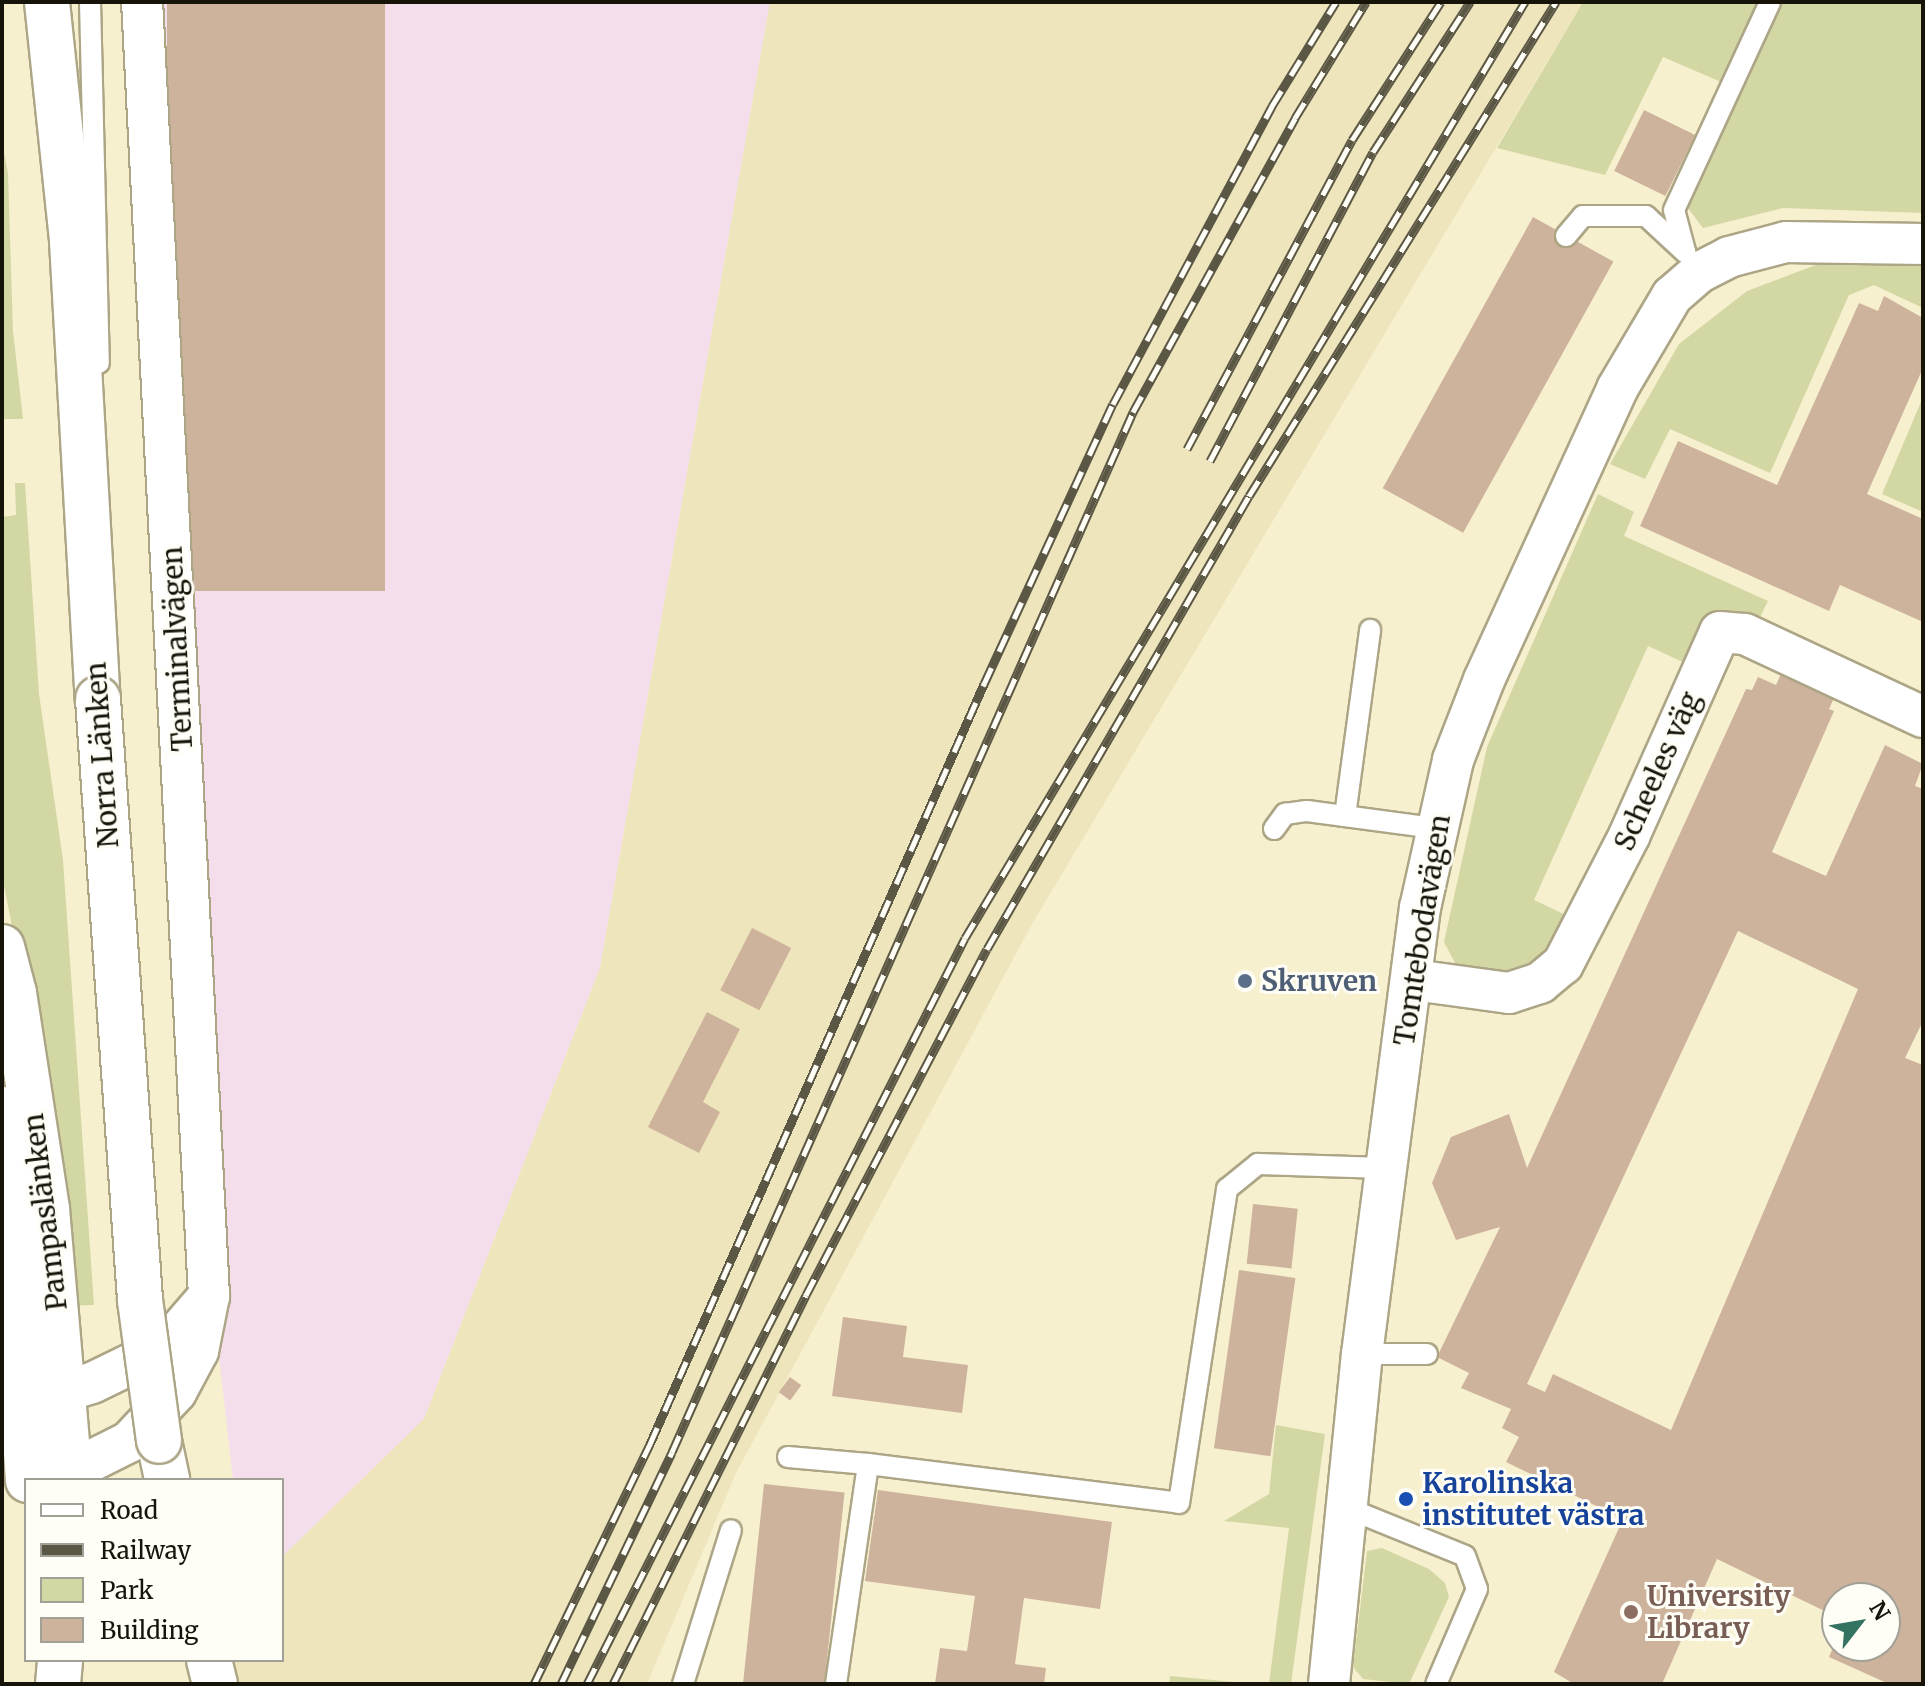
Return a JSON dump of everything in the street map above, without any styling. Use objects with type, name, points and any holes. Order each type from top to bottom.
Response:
[{"type":"main road","name":"Norra Länken","points":[[49,15],[72,241],[98,699],[140,1300],[167,1478]]},
{"type":"main road","name":"Pampaslänken","points":[[2,947],[14,993],[47,1209],[45,1399],[49,1478]]},
{"type":"main road","name":"Pampaslänken","points":[[2,1109],[45,1399]]},
{"type":"main road","points":[[28,1684],[30,1662]]},
{"type":"main road","points":[[58,1684],[60,1662]]},
{"type":"main road","points":[[210,1662],[215,1684]]},
{"type":"street","name":"Terminalvägen","points":[[49,1478],[129,1442],[176,1392],[198,1351],[209,1296],[142,2]]},
{"type":"street","name":"Tomtebodavägen","points":[[1329,1684],[1362,1354],[1384,1168],[1414,980],[1420,908],[1435,828],[1453,760],[1541,546],[1617,389],[1693,262],[1729,257],[1786,242],[1923,244]]},
{"type":"street","name":"Scheeles väg","points":[[1414,980],[1509,993],[1540,983],[1563,964],[1629,836],[1720,632],[1745,634],[1923,717]]},
{"type":"street","points":[[45,1399],[164,1348],[209,1296]]},
{"type":"lane","points":[[90,2],[100,245],[98,699]]},
{"type":"lane","points":[[1693,262],[1674,210],[1770,2]]},
{"type":"lane","points":[[1566,236],[1583,216],[1646,216],[1693,262]]},
{"type":"lane","points":[[1345,816],[1370,630]]},
{"type":"lane","points":[[1274,829],[1285,814],[1345,816],[1435,828]]},
{"type":"lane","points":[[788,1457],[1179,1503],[1227,1189],[1258,1164],[1384,1168]]},
{"type":"lane","points":[[1362,1354],[1427,1354]]},
{"type":"lane","points":[[836,1684],[868,1464]]},
{"type":"lane","points":[[1347,1508],[1465,1556],[1477,1589],[1436,1684]]},
{"type":"lane","points":[[683,1684],[731,1530]]},
{"type":"shaded area","points":[[137,2],[770,2],[600,968],[424,1419],[284,1555],[284,1478],[233,1478],[185,1057]]},
{"type":"shaded area","points":[[770,2],[1583,2],[1032,924],[736,1473],[647,1684],[224,1684],[230,1662],[284,1662],[284,1555],[424,1419],[600,968]]},
{"type":"green space","points":[[1583,2],[1923,2],[1923,213],[1783,208],[1703,228],[1687,207],[1742,91],[1663,57],[1605,175],[1497,148]]},
{"type":"green space","points":[[2,142],[8,173],[13,331],[23,419],[2,419]]},
{"type":"green space","points":[[1821,263],[1923,265],[1923,308],[1874,285],[1849,295],[1770,473],[1670,429],[1645,479],[1610,464],[1679,344],[1747,291]]},
{"type":"green space","points":[[1923,397],[1923,512],[1882,494]]},
{"type":"green space","points":[[15,483],[25,483],[39,694],[63,860],[94,1305],[65,1306],[23,983],[2,875],[2,517],[16,515]]},
{"type":"green space","points":[[1598,494],[1634,512],[1624,536],[1768,601],[1754,629],[1709,613],[1685,663],[1648,646],[1534,900],[1570,917],[1552,955],[1532,973],[1464,980],[1444,942],[1487,747]]},
{"type":"green space","points":[[1276,1425],[1325,1434],[1291,1684],[1269,1684],[1289,1528],[1224,1521],[1269,1494]]},
{"type":"green space","points":[[1382,1548],[1429,1569],[1445,1583],[1449,1597],[1409,1684],[1363,1679],[1353,1667],[1367,1551]]},
{"type":"green space","points":[[1170,1676],[1256,1684],[1169,1684]]},
{"type":"building","points":[[167,2],[385,2],[385,591],[167,591]]},
{"type":"building","points":[[1644,110],[1695,135],[1665,196],[1614,171]]},
{"type":"building","points":[[1533,217],[1613,262],[1463,533],[1383,488]]},
{"type":"building","points":[[1884,296],[1923,318],[1923,368],[1867,494],[1923,519],[1923,622],[1840,585],[1829,611],[1640,526],[1678,441],[1777,485],[1859,303],[1878,311]]},
{"type":"building","points":[[1781,674],[1834,698],[1829,709],[1834,711],[1772,852],[1826,876],[1885,745],[1923,764],[1915,786],[1923,789],[1923,1021],[1905,1058],[1923,1065],[1923,1684],[1889,1684],[1840,1662],[1901,1662],[1901,1582],[1821,1582],[1821,1609],[1717,1559],[1662,1684],[1574,1684],[1554,1672],[1623,1519],[1506,1462],[1519,1437],[1502,1428],[1511,1409],[1461,1388],[1469,1373],[1437,1357],[1500,1227],[1456,1240],[1432,1183],[1451,1137],[1509,1114],[1527,1168],[1746,689],[1752,690],[1758,677],[1776,685]],"holes":[[[1738,931],[1858,989],[1671,1430],[1553,1374],[1545,1392],[1527,1384]]]},
{"type":"building","points":[[752,928],[791,948],[759,1010],[720,990]]},
{"type":"building","points":[[707,1012],[740,1029],[703,1102],[720,1112],[699,1153],[648,1127]]},
{"type":"building","points":[[1253,1204],[1298,1209],[1291,1268],[1247,1264]]},
{"type":"building","points":[[1239,1270],[1295,1278],[1270,1456],[1214,1448]]},
{"type":"building","points":[[843,1317],[907,1326],[903,1357],[968,1365],[962,1413],[832,1396]]},
{"type":"building","points":[[790,1377],[801,1385],[790,1401],[779,1392]]},
{"type":"building","points":[[764,1484],[845,1492],[824,1684],[743,1684]]},
{"type":"building","points":[[878,1490],[1112,1522],[1100,1609],[1024,1598],[1015,1664],[1046,1668],[1044,1684],[935,1684],[940,1648],[967,1651],[975,1596],[865,1581]]},
{"type":"railway","points":[[534,1684],[650,1444],[984,684],[1113,404],[1272,106],[1336,2]]},
{"type":"railway","points":[[561,1684],[672,1452],[1133,412],[1295,118],[1366,2]]},
{"type":"railway","points":[[1187,449],[1352,140],[1441,2]]},
{"type":"railway","points":[[1210,461],[1373,152],[1470,2]]},
{"type":"railway","points":[[587,1684],[965,938],[1525,2]]},
{"type":"railway","points":[[613,1684],[806,1295],[987,949],[1249,496],[1556,2]]},
{"type":"place","name":"Skruven","points":[[1245,981]]},
{"type":"place","name":"Karolinska institutet västra","points":[[1406,1499]]},
{"type":"place","name":"University Library","points":[[1631,1612]]}]
